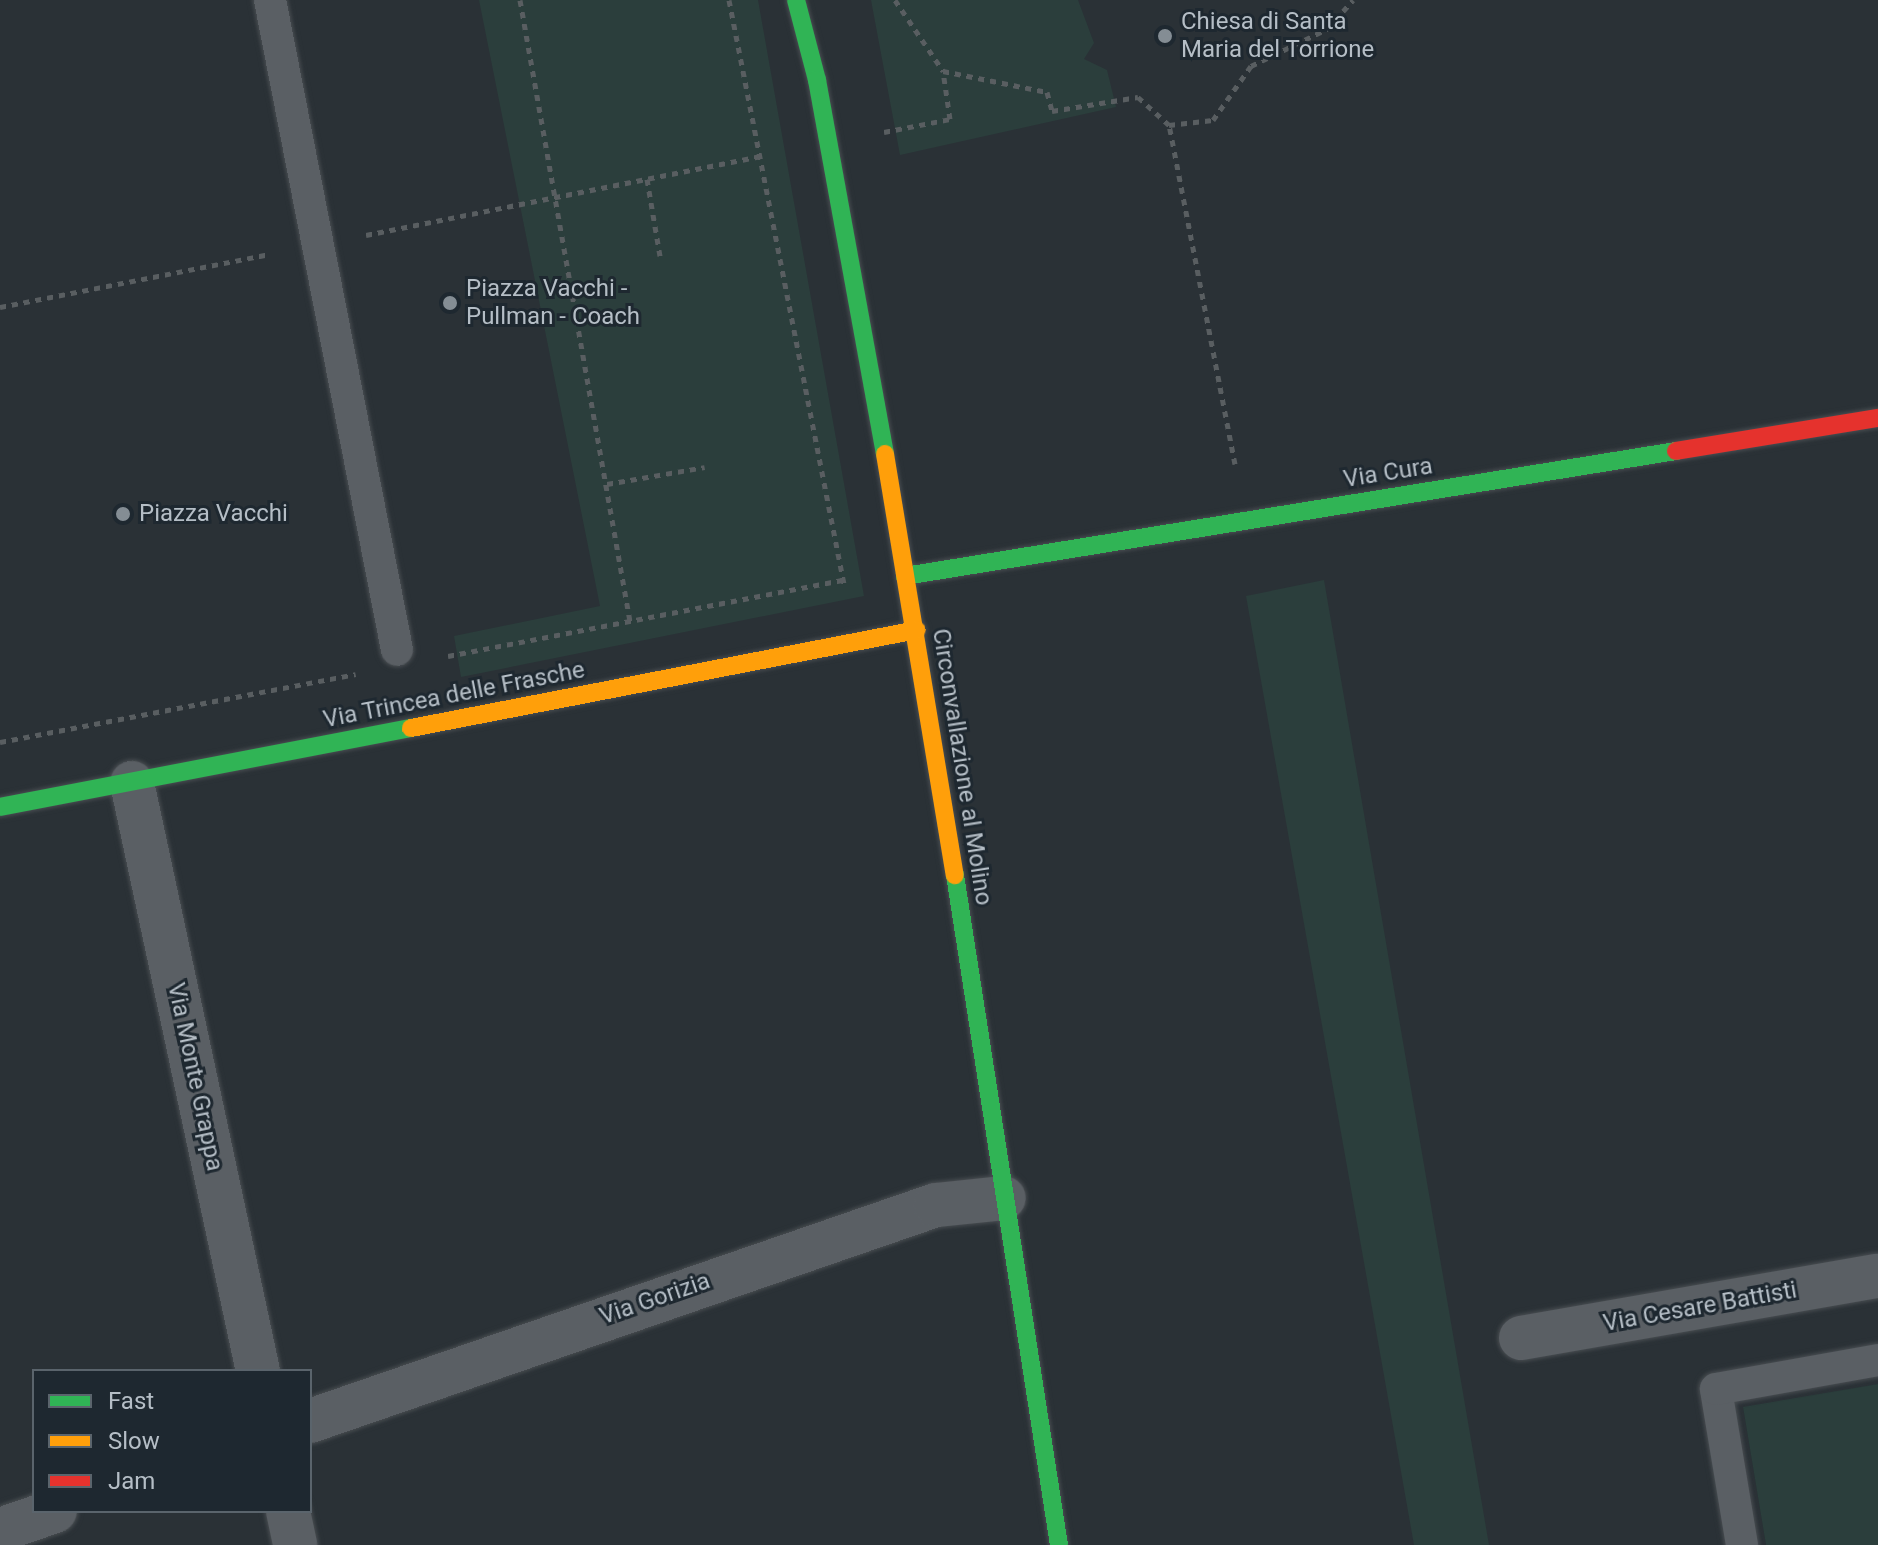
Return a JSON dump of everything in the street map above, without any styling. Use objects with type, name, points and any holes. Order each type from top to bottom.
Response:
[{"type":"street","name":"Circonvallazione al Molino","points":[[796,0],[820,95],[917,630],[1059,1545]]},
{"type":"street","name":"Via Cura","points":[[905,576],[1878,418]]},
{"type":"street","name":"Via Trincea delle Frasche","points":[[0,807],[917,630]]},
{"type":"street","name":"Via Monte Grappa","points":[[132,783],[258,1369]]},
{"type":"street","name":"Via Gorizia","points":[[312,1420],[936,1205],[1004,1198]]},
{"type":"street","name":"Via Cesare Battisti","points":[[1521,1338],[1878,1276]]},
{"type":"street","points":[[0,1530],[49,1513]]},
{"type":"street","points":[[288,1513],[295,1545]]},
{"type":"lane","points":[[270,0],[397,650]]},
{"type":"lane","points":[[1742,1545],[1716,1389],[1878,1360]]},
{"type":"path","points":[[520,0],[642,682]]},
{"type":"path","points":[[729,0],[838,537],[852,642]]},
{"type":"path","points":[[880,132],[950,119],[943,71],[895,0]]},
{"type":"path","points":[[1169,125],[1213,120],[1251,66],[1327,29],[1353,0]]},
{"type":"path","points":[[943,71],[1047,92],[1052,111],[1138,97],[1169,125],[1238,479]]},
{"type":"path","points":[[0,307],[761,156]]},
{"type":"path","points":[[647,179],[660,256]]},
{"type":"path","points":[[607,484],[705,467]]},
{"type":"green space","points":[[479,0],[758,0],[864,596],[461,677],[454,636],[600,606]]},
{"type":"green space","points":[[871,0],[1078,0],[1094,43],[1084,59],[1107,70],[1116,107],[900,155]]},
{"type":"green space","points":[[1324,580],[1489,1545],[1414,1545],[1246,596]]},
{"type":"green space","points":[[1878,1384],[1878,1545],[1766,1545],[1743,1407]]},
{"type":"traffic: fast","points":[[796,0],[817,80],[885,454]]},
{"type":"traffic: fast","points":[[905,576],[1676,451]]},
{"type":"traffic: fast","points":[[0,807],[411,728]]},
{"type":"traffic: fast","points":[[955,875],[1059,1545]]},
{"type":"traffic: slow","points":[[885,454],[955,875]]},
{"type":"traffic: slow","points":[[411,728],[917,630]]},
{"type":"traffic: jam","points":[[1676,451],[1878,418]]},
{"type":"place","name":"Chiesa di Santa Maria del Torrione","points":[[1165,36]]},
{"type":"place","name":"Piazza Vacchi - Pullman - Coach","points":[[450,303]]},
{"type":"place","name":"Piazza Vacchi","points":[[123,514]]}]
